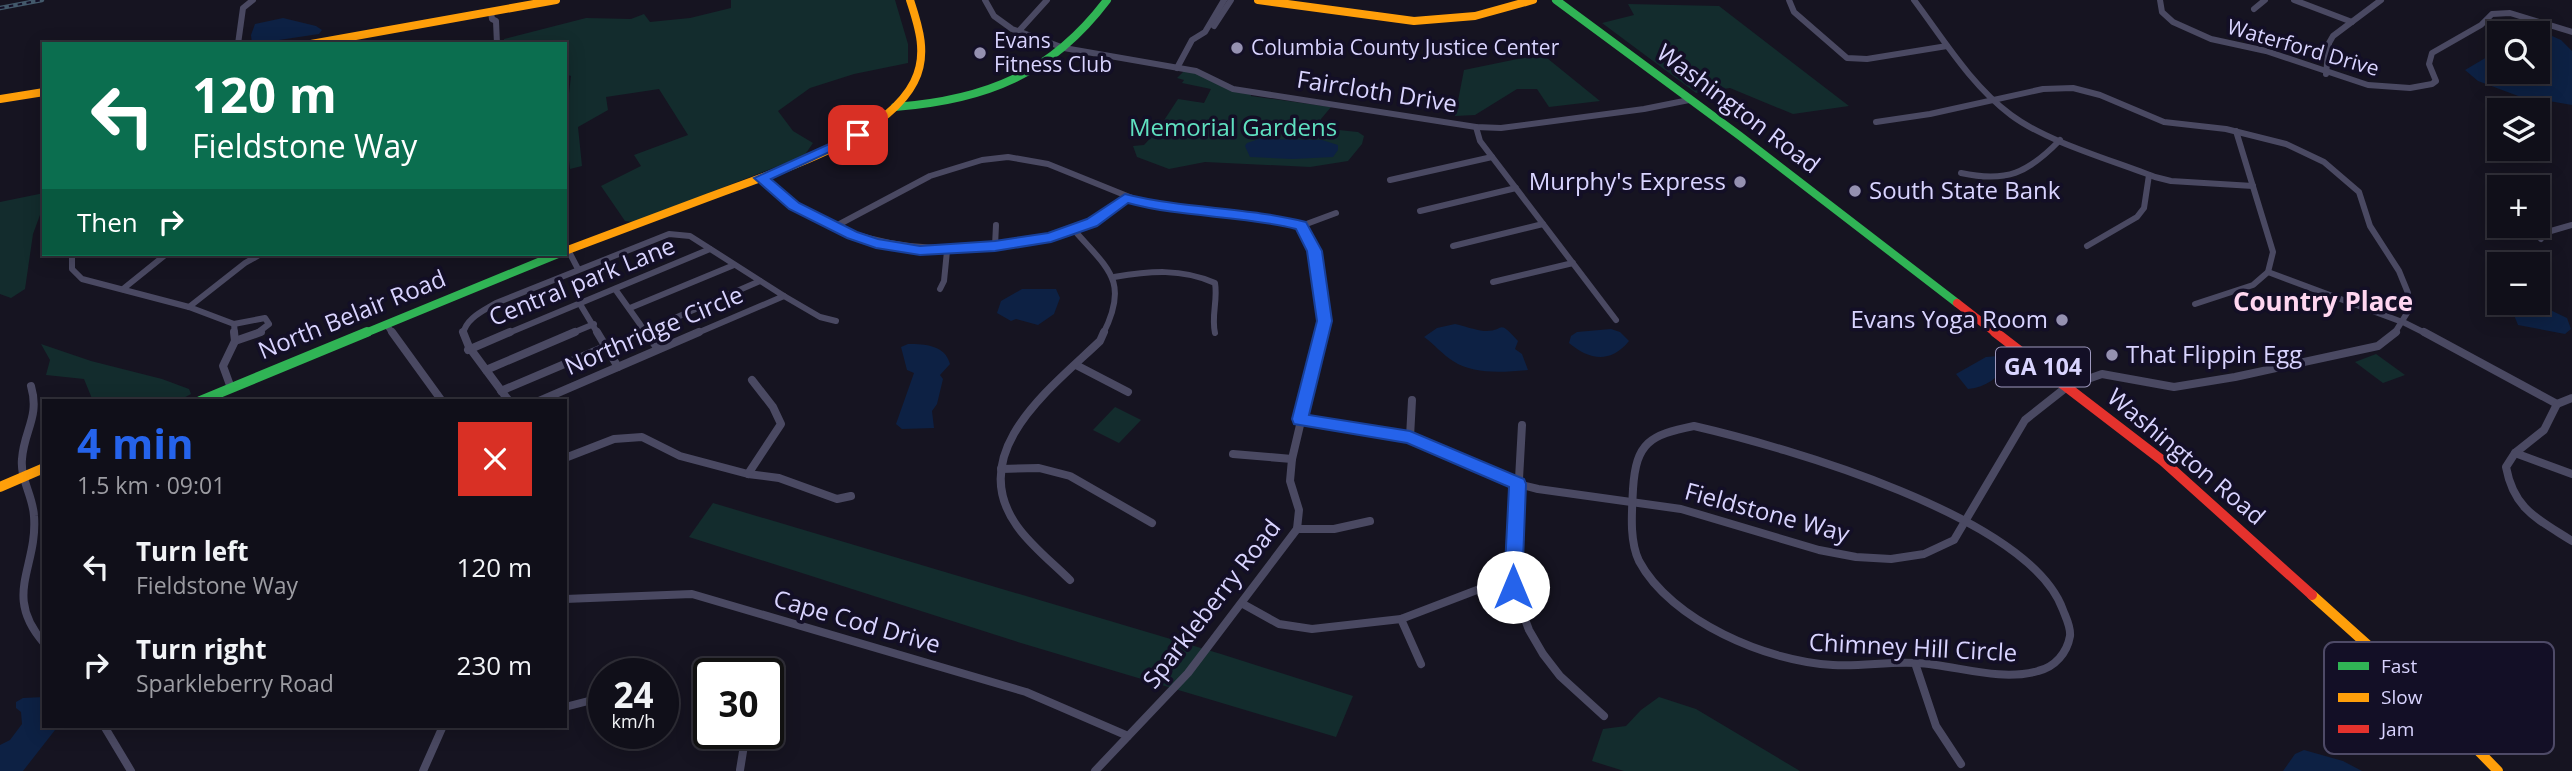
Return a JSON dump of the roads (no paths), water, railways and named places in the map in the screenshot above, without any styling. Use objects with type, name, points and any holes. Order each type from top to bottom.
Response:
[{"type":"street","points":[[238,42],[243,8],[253,0]]},
{"type":"street","points":[[323,42],[496,14],[542,1],[556,0]]},
{"type":"street","name":"North Belair Road","points":[[567,249],[761,178],[845,142],[895,107],[919,72],[924,56],[921,25],[910,0]]},
{"type":"street","name":"Faircloth Drive","points":[[985,0],[994,16],[1018,32],[1064,48],[1207,75],[1233,89],[1476,127],[1501,128],[1644,109],[1689,100]]},
{"type":"street","points":[[1018,32],[1047,0]]},
{"type":"street","points":[[895,107],[934,106],[975,93],[1030,69],[1075,39],[1107,0]]},
{"type":"street","points":[[1210,29],[1224,0]]},
{"type":"street","points":[[1177,68],[1194,38],[1210,29],[1231,0]]},
{"type":"street","points":[[1258,0],[1413,21],[1475,16],[1532,0]]},
{"type":"street","name":"Washington Road","points":[[1556,0],[2068,386],[2163,461],[2365,642]]},
{"type":"street","points":[[1789,0],[1794,12],[1847,58],[1867,59],[1947,46]]},
{"type":"street","points":[[1914,0],[1976,84],[2020,122],[2149,175],[2171,181],[2253,186]]},
{"type":"street","name":"Waterford Drive","points":[[2160,0],[2161,12],[2188,31],[2265,51],[2326,74],[2393,88],[2432,84],[2436,81],[2429,64],[2432,53],[2496,12],[2521,16],[2572,33]]},
{"type":"street","points":[[2254,9],[2265,0]]},
{"type":"street","points":[[2294,0],[2352,22]]},
{"type":"street","points":[[2326,74],[2329,43],[2333,36],[2381,0]]},
{"type":"street","points":[[496,14],[497,42]]},
{"type":"street","points":[[1877,122],[1912,118],[1991,98],[2072,87],[2093,91],[2162,121],[2263,135],[2334,169],[2358,189],[2366,204],[2368,224],[2402,276],[2410,302],[2405,323]]},
{"type":"street","points":[[0,99],[42,92]]},
{"type":"street","points":[[1476,127],[1477,136],[1492,157],[1616,320]]},
{"type":"street","points":[[2195,304],[2253,285],[2268,272],[2273,252],[2236,131]]},
{"type":"street","points":[[1961,173],[1983,179],[2008,177],[2042,160],[2060,140]]},
{"type":"street","points":[[834,227],[927,178],[977,160],[1005,155],[1056,167],[1125,198],[1151,205],[1270,218],[1301,226],[1336,213]]},
{"type":"street","points":[[1390,180],[1492,157]]},
{"type":"street","points":[[2087,246],[2137,217],[2144,208],[2149,175]]},
{"type":"street","points":[[761,178],[794,206],[834,227],[876,243],[920,251],[995,246],[1051,237],[1092,223],[1125,198]]},
{"type":"street","points":[[1420,211],[1516,188]]},
{"type":"street","points":[[1453,246],[1543,224]]},
{"type":"street","points":[[995,246],[996,225]]},
{"type":"street","points":[[2541,239],[2544,233],[2572,225]]},
{"type":"street","name":"Sparkleberry Road","points":[[1095,771],[1188,673],[1243,604],[1297,529],[1299,510],[1290,481],[1292,460],[1325,321],[1315,251],[1301,226]]},
{"type":"street","points":[[1070,580],[1017,526],[1001,493],[1000,469],[1013,431],[1033,405],[1100,341],[1115,311],[1114,277],[1074,230]]},
{"type":"street","name":"Northridge Circle","points":[[468,350],[462,336],[466,324],[477,313],[669,234],[690,236],[820,317],[836,321]]},
{"type":"street","name":"Central park Lane","points":[[468,350],[710,249]]},
{"type":"street","points":[[940,289],[944,281],[947,251]]},
{"type":"street","points":[[567,254],[579,269]]},
{"type":"street","points":[[72,256],[71,268],[74,275],[82,279],[190,307],[234,324],[265,318],[269,324],[262,332],[235,341]]},
{"type":"street","points":[[123,289],[164,256]]},
{"type":"street","points":[[190,307],[257,256]]},
{"type":"street","name":"North Belair Road","points":[[204,399],[550,256]]},
{"type":"street","points":[[1493,282],[1573,263]]},
{"type":"street","points":[[630,308],[734,265]]},
{"type":"street","points":[[1114,277],[1174,270],[1199,274],[1214,283],[1219,298],[1211,320],[1215,332]]},
{"type":"street","points":[[2268,272],[2405,323],[2483,362],[2557,404]]},
{"type":"street","points":[[645,331],[760,281]]},
{"type":"street","points":[[615,289],[658,349]]},
{"type":"street","name":"Northridge Circle","points":[[544,399],[784,296]]},
{"type":"street","points":[[580,304],[618,367]]},
{"type":"street","name":"Fieldstone Way","points":[[1300,419],[1410,437],[1518,484],[1679,508],[1735,522],[1812,549],[1839,555],[1909,558],[1942,548],[1954,540],[2025,420],[2068,386],[2102,374],[2174,387],[2235,377],[2378,346],[2392,338],[2405,323]]},
{"type":"street","points":[[231,387],[223,366],[235,341],[234,324]]},
{"type":"street","points":[[386,324],[441,399]]},
{"type":"street","points":[[486,370],[594,324]]},
{"type":"street","points":[[501,391],[607,346]]},
{"type":"street","points":[[468,350],[507,399]]},
{"type":"street","points":[[1076,365],[1129,392]]},
{"type":"street","points":[[748,474],[781,424],[773,407],[752,380]]},
{"type":"street","points":[[31,386],[38,403],[22,458],[34,518],[21,602],[30,631],[42,641]]},
{"type":"street","points":[[2572,398],[2557,404],[2544,430],[2515,453],[2506,467],[2513,497],[2534,517],[2572,541]]},
{"type":"street","points":[[1410,437],[1412,400]]},
{"type":"street","points":[[1522,425],[1513,587],[1529,630],[1543,654],[1560,676],[1604,716]]},
{"type":"street","name":"Chimney Hill Circle","points":[[1694,426],[1732,433],[1914,497],[2015,551],[2051,583],[2067,612],[2070,639],[2057,663],[2038,672],[2012,674],[1915,663],[1832,666],[1792,660],[1725,633],[1682,607],[1650,577],[1638,558],[1633,502],[1634,463],[1642,448],[1655,436],[1694,426]]},
{"type":"street","points":[[567,457],[614,439],[642,437],[680,456],[748,474],[779,478],[837,499],[851,496]]},
{"type":"street","points":[[2515,453],[2572,474]]},
{"type":"street","points":[[1233,454],[1292,460]]},
{"type":"street","points":[[1000,469],[1038,468],[1072,476],[1105,492],[1152,523]]},
{"type":"street","points":[[0,487],[42,469]]},
{"type":"street","points":[[1297,529],[1334,529],[1370,522]]},
{"type":"street","points":[[1243,604],[1279,624],[1312,629],[1401,619],[1490,585],[1513,587]]},
{"type":"street","name":"Cape Cod Drive","points":[[567,600],[692,594],[1026,692],[1128,736]]},
{"type":"street","points":[[1401,619],[1421,664]]},
{"type":"street","points":[[1915,663],[1936,726],[1962,764]]},
{"type":"street","points":[[567,706],[588,701]]},
{"type":"street","points":[[105,728],[131,771]]},
{"type":"street","points":[[423,771],[442,728]]},
{"type":"street","points":[[740,771],[743,749]]},
{"type":"street","name":"Washington Road","points":[[2481,754],[2498,771]]},
{"type":"water","points":[[283,18],[322,30],[319,34],[252,42],[255,24]]},
{"type":"water","points":[[2550,35],[2561,40],[2572,51],[2572,105],[2550,101],[2550,98],[2524,98],[2478,81],[2465,70],[2487,57],[2487,84],[2550,84]]},
{"type":"water","points":[[1259,139],[1322,140],[1338,145],[1338,150],[1333,157],[1250,157],[1245,146]]},
{"type":"water","points":[[1022,289],[1056,289],[1060,298],[1054,314],[1038,325],[1016,319],[1011,321],[997,313],[1001,301]]},
{"type":"water","points":[[2550,310],[2567,318],[2571,329],[2565,334],[2518,325],[2514,315],[2550,315]]},
{"type":"water","points":[[1455,324],[1484,331],[1501,327],[1506,329],[1518,341],[1515,349],[1522,354],[1528,370],[1489,372],[1470,369],[1449,359],[1424,337],[1437,328]]},
{"type":"water","points":[[1611,329],[1620,332],[1629,341],[1607,356],[1592,356],[1569,343],[1571,336],[1577,332]]},
{"type":"water","points":[[908,344],[939,349],[950,364],[940,375],[943,379],[937,404],[932,411],[934,428],[902,429],[896,424],[914,373],[907,370],[901,347]]},
{"type":"water","points":[[1998,356],[2009,363],[1986,384],[1968,389],[1956,374],[1986,357]]},
{"type":"water","points":[[42,697],[42,728],[62,728],[55,730],[23,771],[0,771],[0,745],[10,740],[22,724],[21,712],[16,708],[16,702],[23,698]]},
{"type":"water","points":[[2304,750],[2343,761],[2362,771],[2283,771],[2295,754]]},
{"type":"railway","points":[[0,8],[42,0]]},
{"type":"place","name":"Columbia County Justice Center","points":[[1237,48]]},
{"type":"place","name":"Evans Fitness Club","points":[[980,53]]},
{"type":"place","name":"Murphy's Express","points":[[1740,182]]},
{"type":"place","name":"South State Bank","points":[[1855,191]]},
{"type":"place","name":"Evans Yoga Room","points":[[2062,320]]},
{"type":"place","name":"That Flippin Egg","points":[[2112,355]]},
{"type":"district","name":"Country Place","points":[[2323,302]]},
{"type":"park label","name":"Memorial Gardens","points":[[1233,128]]}]
